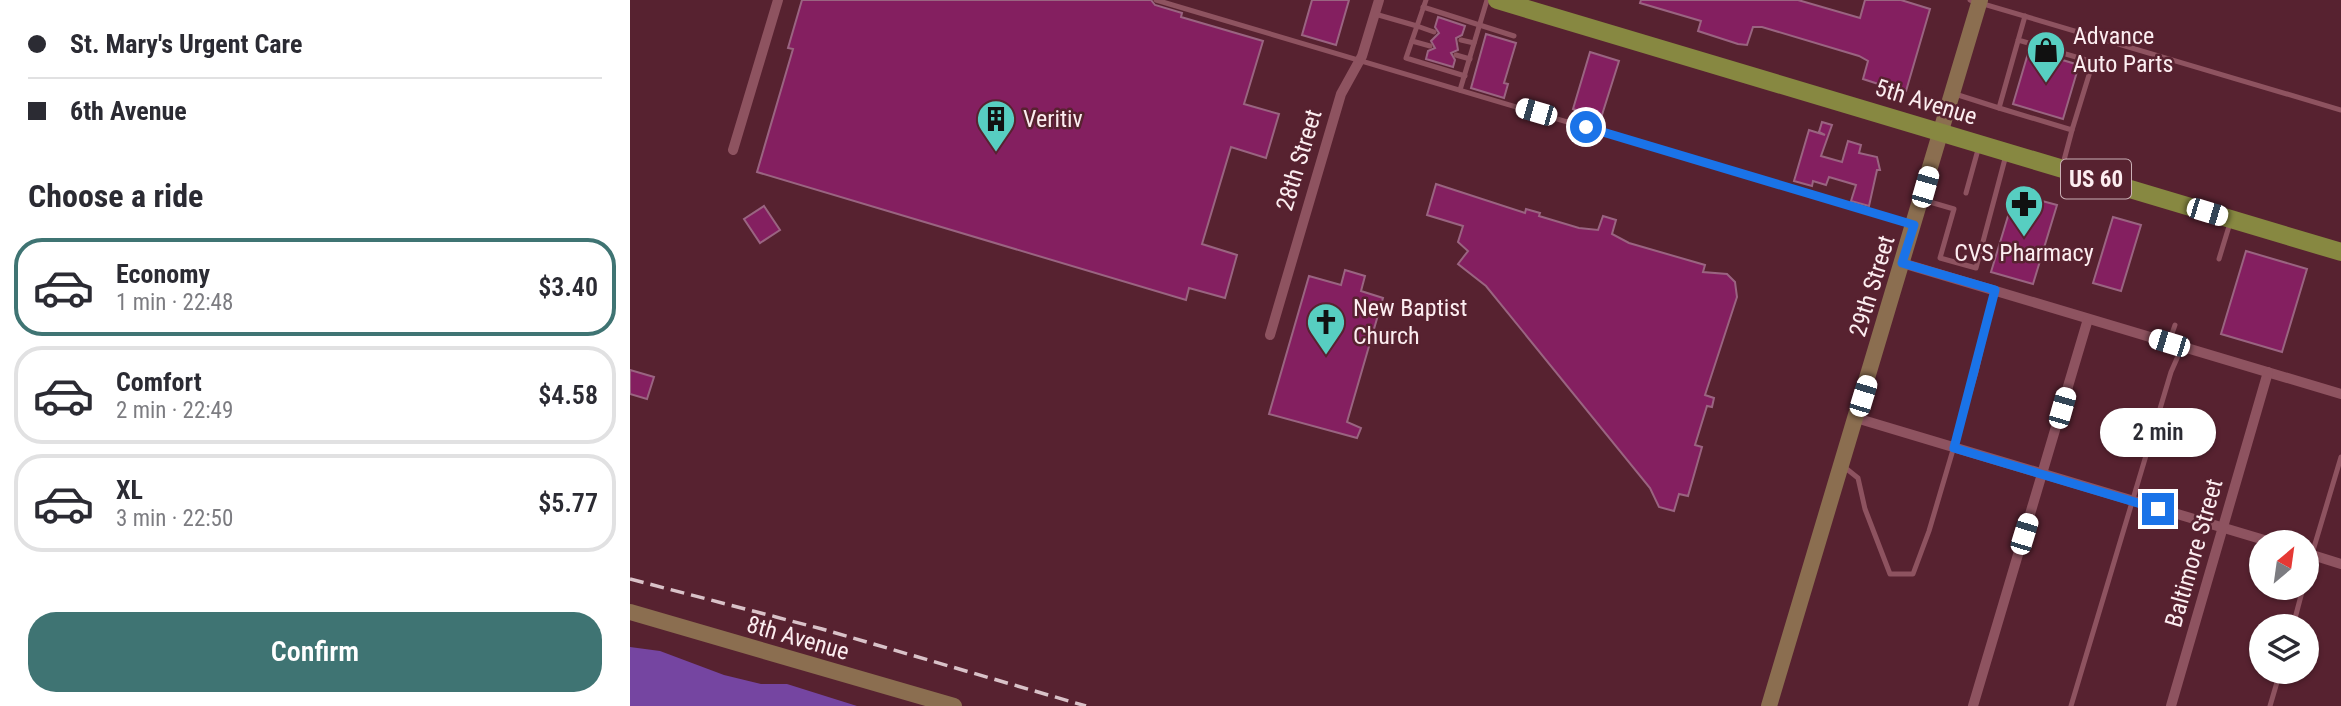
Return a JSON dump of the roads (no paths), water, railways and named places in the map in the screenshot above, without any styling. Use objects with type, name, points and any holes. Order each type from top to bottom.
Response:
[{"type":"main road","name":"5th Avenue","points":[[1497,0],[2341,252]]},
{"type":"main road","name":"29th Street","points":[[1769,706],[1914,225],[1976,1]]},
{"type":"main road","name":"8th Avenue","points":[[630,612],[954,706]]},
{"type":"street","points":[[733,150],[778,0]]},
{"type":"street","name":"28th Street","points":[[1270,335],[1341,94],[1359,61],[1379,0]]},
{"type":"street","points":[[1902,263],[2341,394]]},
{"type":"street","points":[[1973,706],[2088,319]]},
{"type":"street","name":"Baltimore Street","points":[[2171,706],[2268,372]]},
{"type":"street","points":[[1856,418],[2249,536]]},
{"type":"street","points":[[2319,557],[2341,564]]},
{"type":"lane","points":[[1156,0],[1914,225]]},
{"type":"lane","points":[[1426,0],[1406,58],[1465,76]]},
{"type":"lane","points":[[1460,90],[1487,0]]},
{"type":"lane","points":[[1976,1],[2341,110]]},
{"type":"lane","points":[[1423,7],[1514,36]]},
{"type":"lane","points":[[1375,14],[1434,32]]},
{"type":"lane","points":[[1999,108],[2025,16]]},
{"type":"lane","points":[[1461,40],[1474,43]]},
{"type":"lane","points":[[2018,40],[2093,62],[2062,168]]},
{"type":"lane","points":[[1412,41],[1430,46]]},
{"type":"lane","points":[[1456,55],[1469,59]]},
{"type":"lane","points":[[1407,74],[1411,60]]},
{"type":"lane","points":[[1952,93],[2072,130]]},
{"type":"lane","points":[[1966,193],[1980,143]]},
{"type":"lane","points":[[1921,199],[1954,209],[1940,258],[1976,268],[2007,152]]},
{"type":"lane","points":[[2220,259],[2231,220]]},
{"type":"lane","points":[[1954,278],[1959,263]]},
{"type":"lane","points":[[1842,466],[1858,478],[1865,509],[1889,575],[1909,576],[1917,570],[1954,448],[1995,290]]},
{"type":"lane","points":[[2169,343],[2175,325]]},
{"type":"lane","points":[[2071,706],[2171,372],[2182,347]]},
{"type":"lane","points":[[2317,530],[2341,457]]},
{"type":"lane","points":[[2270,706],[2276,684]]},
{"type":"railway","points":[[630,579],[822,629],[1086,706]]},
{"type":"place","name":"Advance Auto Parts","points":[[2046,84]]},
{"type":"place","name":"Veritiv","points":[[996,153]]},
{"type":"place","name":"CVS Pharmacy","points":[[2024,238]]},
{"type":"place","name":"New Baptist Church","points":[[1326,356]]}]
